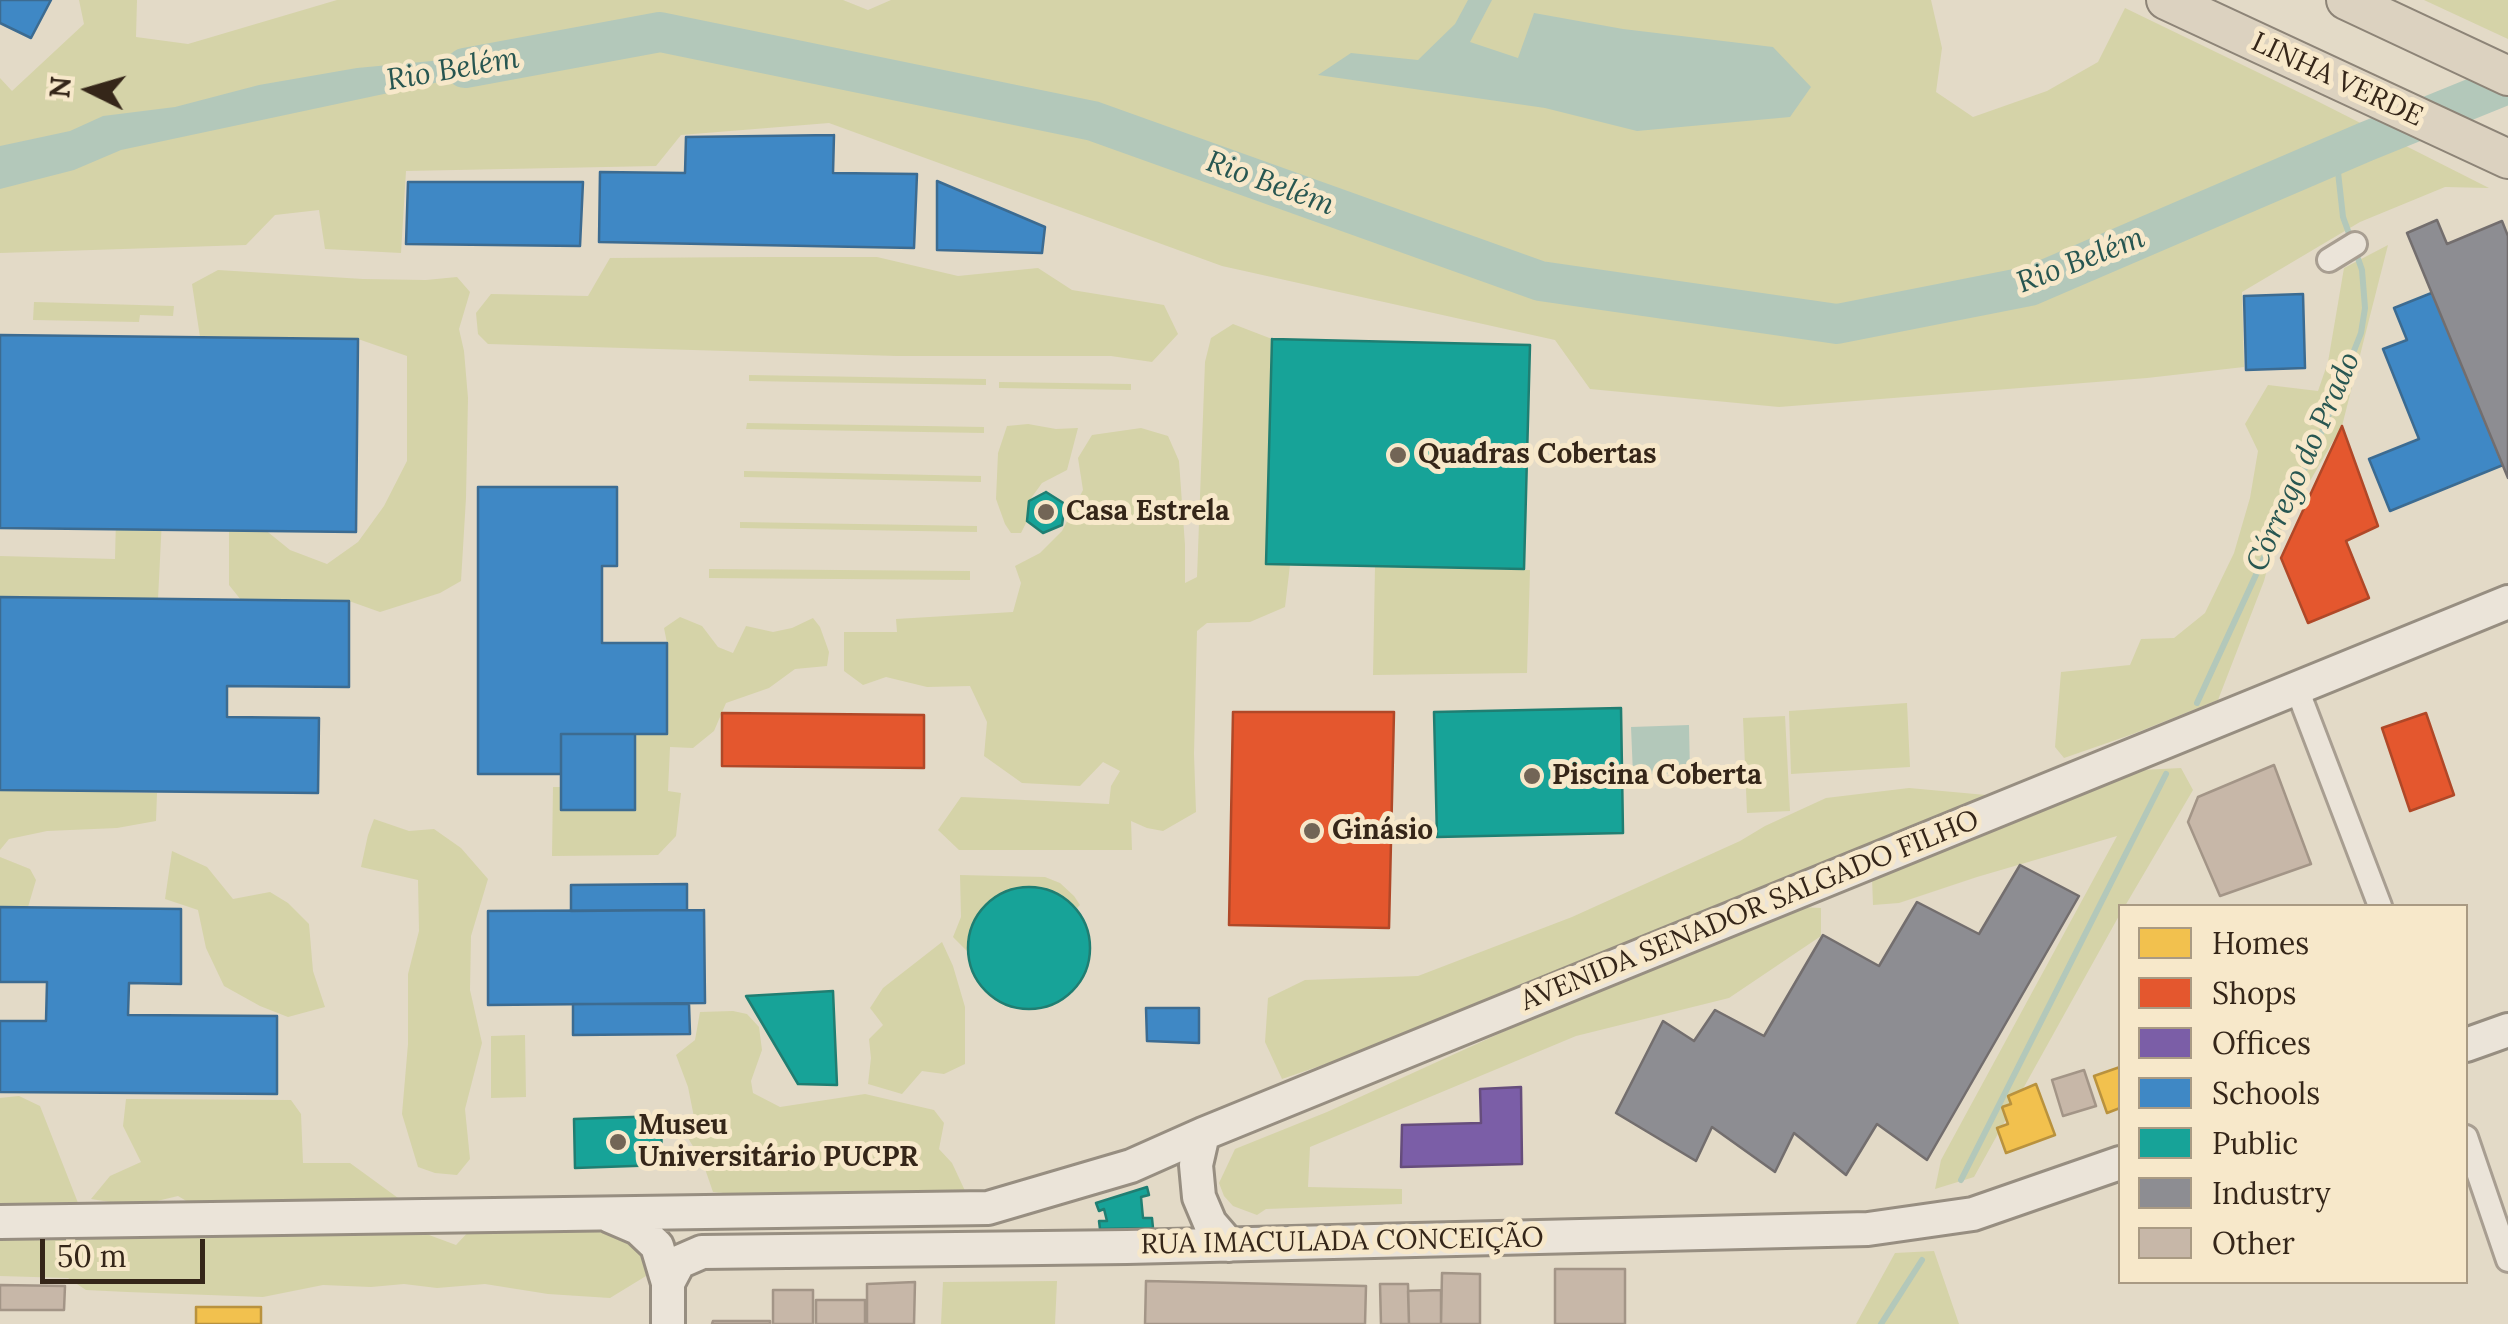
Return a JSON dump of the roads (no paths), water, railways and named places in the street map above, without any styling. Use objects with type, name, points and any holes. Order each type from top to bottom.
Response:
[{"type":"highway","name":"LINHA VERDE","points":[[2166,0],[2507,159]]},
{"type":"highway","points":[[2346,0],[2508,76]]},
{"type":"main road","name":"AVENIDA SENADOR SALGADO FILHO","points":[[606,1214],[988,1208],[1131,1166],[2508,602]]},
{"type":"main road","points":[[2468,1044],[2508,1030]]},
{"type":"main road","points":[[1203,1134],[1196,1165],[1199,1196],[1210,1223],[1230,1245]]},
{"type":"main road","name":"RUA IMACULADA CONCEIÇÃO","points":[[668,1282],[678,1262],[702,1252],[1230,1245],[1868,1229],[1974,1214],[2118,1164]]},
{"type":"main road","points":[[0,1222],[606,1214],[638,1228],[657,1246],[668,1282],[668,1324]]},
{"type":"street","points":[[2329,260],[2355,244]]},
{"type":"street","points":[[2297,689],[2379,904]]},
{"type":"street","points":[[2468,1143],[2508,1260]]},
{"type":"water","points":[[1468,0],[1492,0],[1470,42],[1518,58],[1534,13],[1623,29],[1773,47],[1811,87],[1790,117],[1637,131],[1545,108],[1318,75],[1351,53],[1418,60],[1455,24]]},
{"type":"water","points":[[464,58],[535,59],[121,150],[74,170],[0,189],[0,146],[70,131],[103,116],[175,107],[259,85],[357,68]]},
{"type":"water","points":[[1689,725],[1690,773],[1633,775],[1631,727]]},
{"type":"waterway","name":"Rio Belém","points":[[465,68],[660,32],[1093,121],[1540,281],[1837,324],[2030,286],[2508,84]]},
{"type":"waterway","name":"Córrego do Prado","points":[[2336,154],[2343,217],[2351,239]]},
{"type":"waterway","name":"Córrego do Prado","points":[[2197,703],[2324,427],[2361,333],[2365,308],[2362,270],[2355,250]]},
{"type":"waterway","name":"Córrego do Prado","points":[[1961,1180],[2166,774]]},
{"type":"waterway","name":"Córrego do Prado","points":[[1881,1324],[1922,1260]]},
{"type":"place","name":"Quadras Cobertas","points":[[1398,455]]},
{"type":"place","name":"Casa Estrela","points":[[1046,512]]},
{"type":"place","name":"Piscina Coberta","points":[[1532,776]]},
{"type":"place","name":"Ginásio","points":[[1312,831]]},
{"type":"place","name":"Museu Universitário PUCPR","points":[[618,1142]]}]
